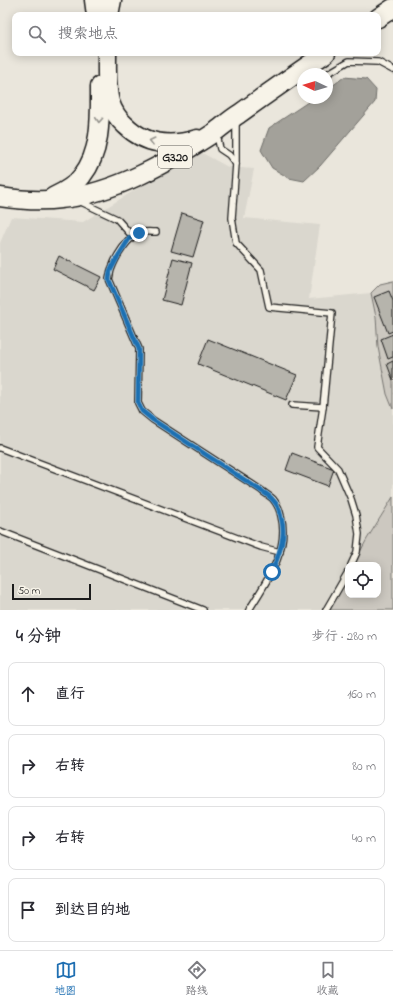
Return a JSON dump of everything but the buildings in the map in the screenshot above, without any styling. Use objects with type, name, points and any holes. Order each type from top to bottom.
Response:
[{"type":"highway","points":[[94,0],[96,12]]},
{"type":"highway","points":[[100,0],[100,12]]},
{"type":"highway","points":[[107,0],[108,12]]},
{"type":"highway","points":[[109,12],[112,0]]},
{"type":"highway","points":[[381,16],[393,8]]},
{"type":"highway","points":[[46,200],[61,194],[69,188],[83,175],[88,167],[94,150],[98,129],[100,78],[99,56]]},
{"type":"highway","points":[[107,56],[108,90],[112,107],[116,116],[121,122],[133,132],[154,142],[172,143],[194,140],[216,131]]},
{"type":"highway","name":"G320","points":[[307,68],[322,56]]},
{"type":"highway","name":"G320","points":[[0,197],[31,200],[72,198],[107,188],[138,176],[172,159],[216,131],[236,115],[297,76]]},
{"type":"lane","points":[[333,70],[349,61],[378,62],[393,70]]},
{"type":"lane","points":[[236,115],[236,164],[232,218],[236,243],[261,270],[269,307],[332,313],[317,447],[338,468],[356,515],[359,534],[357,552],[352,562]]},
{"type":"lane","points":[[216,131],[220,149],[229,155],[236,164]]},
{"type":"lane","points":[[72,198],[117,219],[133,237]]},
{"type":"lane","points":[[156,232],[139,233],[129,239],[110,271],[109,280],[139,349],[138,403],[142,411],[153,420],[260,490],[273,500],[280,510],[283,522],[283,536],[280,552],[272,572],[249,610]]},
{"type":"lane","points":[[292,405],[322,407]]},
{"type":"lane","points":[[0,448],[261,547],[280,552]]},
{"type":"lane","points":[[0,531],[203,610]]},
{"type":"lane","points":[[326,610],[345,577]]},
{"type":"shaded area","points":[[344,77],[366,79],[376,90],[375,102],[320,166],[304,181],[289,178],[272,168],[261,150],[269,128],[305,104],[333,104],[333,85]]},
{"type":"shaded area","points":[[202,153],[228,167],[254,169],[244,218],[320,225],[309,299],[371,293],[376,317],[378,347],[387,394],[393,409],[393,497],[355,562],[345,562],[345,580],[328,610],[0,610],[0,243],[11,217],[83,222],[169,169]]},
{"type":"shaded area","points":[[393,281],[393,409],[387,394],[378,347],[376,317],[371,293],[380,284]]},
{"type":"shaded area","points":[[393,497],[393,610],[328,610],[345,580],[345,598],[381,598],[381,562],[355,562]]},
{"type":"route","points":[[139,233],[129,239],[110,271],[109,280],[139,349],[138,403],[142,411],[153,420],[273,500],[280,510],[283,522],[283,536],[280,552],[272,572]]}]
